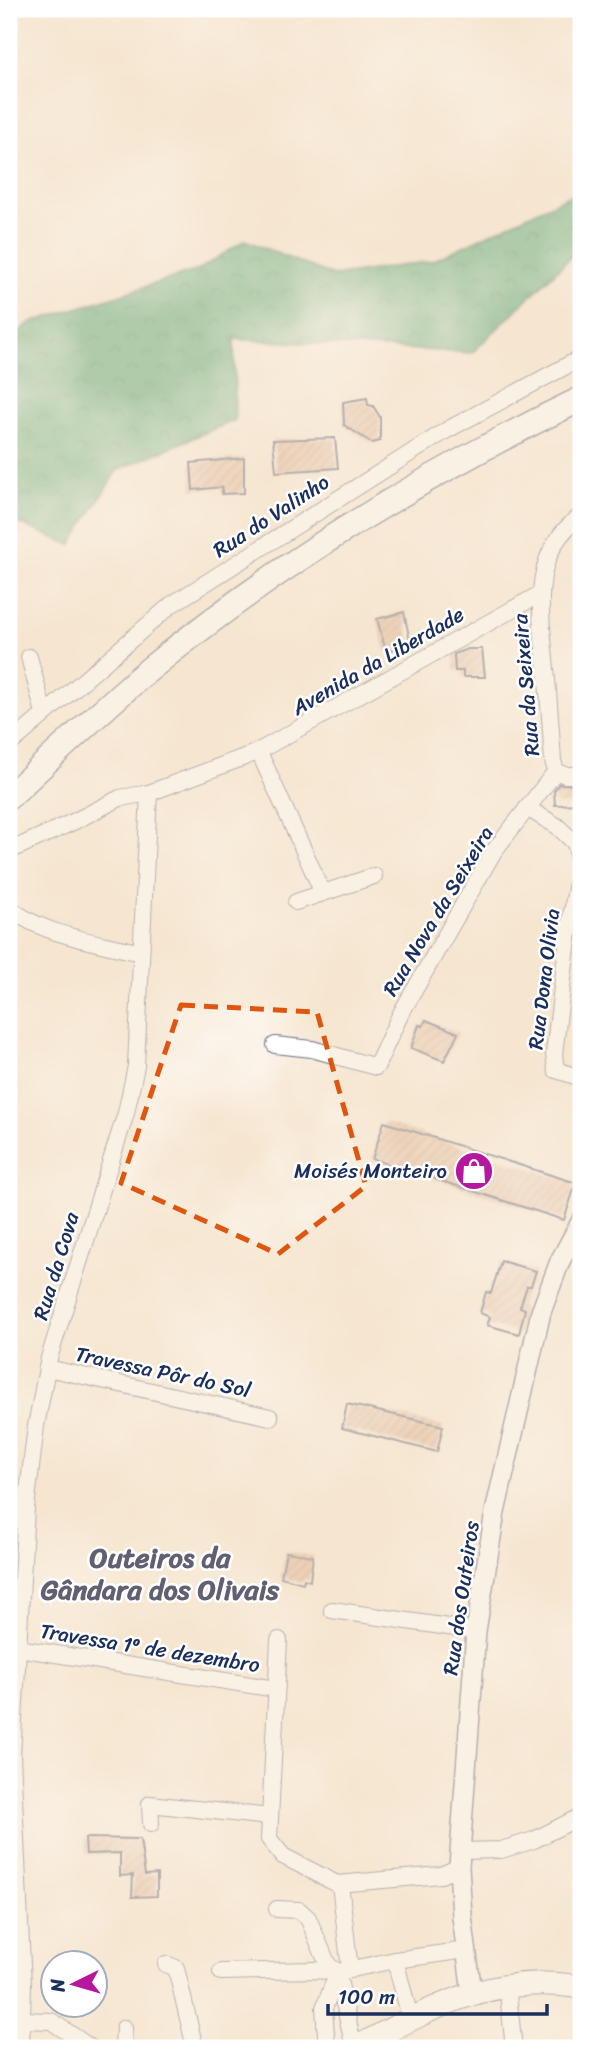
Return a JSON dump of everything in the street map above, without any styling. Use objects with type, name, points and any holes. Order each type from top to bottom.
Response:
[{"type":"main road","points":[[9,797],[147,672],[240,601],[363,519],[451,465],[581,399]]},
{"type":"main road","points":[[355,2048],[472,1993],[507,1985],[538,1983],[581,1987]]},
{"type":"street","name":"Rua do Valinho","points":[[9,745],[171,605],[447,429],[581,358]]},
{"type":"street","points":[[540,594],[552,547],[562,532],[581,516]]},
{"type":"street","name":"Avenida da Liberdade","points":[[9,851],[120,798],[149,793],[259,752],[540,594]]},
{"type":"street","name":"Rua da Seixeira","points":[[540,594],[556,771]]},
{"type":"street","points":[[29,657],[44,713]]},
{"type":"street","points":[[259,752],[323,893]]},
{"type":"street","points":[[556,771],[565,775],[581,775]]},
{"type":"street","name":"Rua Nova da Seixeira","points":[[275,1045],[312,1049],[376,1067],[400,1015],[494,851],[556,771]]},
{"type":"street","name":"Rua da Cova","points":[[21,2048],[22,2020],[16,1973],[12,1756],[18,1648],[17,1537],[47,1368],[125,1113],[136,1066],[149,793]]},
{"type":"street","name":"Rua Dona Olivia","points":[[527,808],[557,826],[575,844],[580,864],[578,896],[569,930],[554,1054],[556,1070],[581,1078]]},
{"type":"street","points":[[296,902],[374,876]]},
{"type":"street","points":[[9,907],[17,914],[50,929],[141,953]]},
{"type":"street","name":"Rua dos Outeiros","points":[[472,1993],[459,1859],[477,1630],[495,1512],[541,1312],[560,1261],[581,1222]]},
{"type":"street","name":"Travessa Pôr do Sol","points":[[47,1368],[270,1417]]},
{"type":"street","points":[[332,1610],[477,1630]]},
{"type":"street","points":[[279,1640],[269,1839],[283,1856],[340,1884],[441,1875],[459,1859],[534,1840],[581,1816]]},
{"type":"street","name":"Travessa 1º de dezembro","points":[[18,1648],[276,1689]]},
{"type":"street","points":[[151,1824],[150,1804],[270,1817]]},
{"type":"street","points":[[340,1884],[344,1971],[355,2048]]},
{"type":"street","points":[[277,1909],[299,1910],[308,1917],[328,1965],[344,1971]]},
{"type":"street","points":[[221,1972],[344,1971],[395,1960],[466,1950]]},
{"type":"street","points":[[395,1960],[411,2021]]},
{"type":"street","points":[[166,1964],[176,1968],[195,2048]]},
{"type":"street","points":[[327,2048],[324,2008],[344,1971]]},
{"type":"street","points":[[507,1985],[514,2048]]},
{"type":"street","points":[[22,2020],[51,2021],[91,2048]]},
{"type":"street","points":[[123,2048],[124,2028]]},
{"type":"highlighted area","points":[[181,1005],[317,1012],[366,1186],[278,1254],[121,1183]]},
{"type":"green space","points":[[581,190],[581,247],[472,353],[234,339],[235,420],[117,470],[71,545],[9,519],[9,340],[30,323],[198,270],[245,240],[333,276],[432,261]]},
{"type":"building","points":[[367,398],[368,405],[373,406],[380,417],[380,441],[372,443],[344,425],[343,402]]},
{"type":"building","points":[[335,438],[338,468],[276,472],[273,440]]},
{"type":"building","points":[[244,458],[244,493],[222,494],[222,487],[193,490],[191,463]]},
{"type":"building","points":[[404,612],[410,641],[402,643],[403,648],[386,651],[377,619]]},
{"type":"building","points":[[468,649],[482,649],[485,677],[463,677],[463,671],[455,671],[454,654]]},
{"type":"building","points":[[559,784],[581,785],[581,804],[555,805],[554,791]]},
{"type":"building","points":[[426,1020],[458,1033],[444,1061],[411,1048],[419,1025],[423,1026]]},
{"type":"building","name":"Moisés Monteiro","points":[[384,1122],[576,1183],[564,1220],[372,1159]]},
{"type":"building","points":[[501,1261],[536,1271],[531,1286],[527,1286],[520,1307],[525,1309],[519,1334],[487,1325],[490,1317],[480,1313],[486,1292],[491,1293]]},
{"type":"building","points":[[347,1404],[443,1426],[437,1452],[342,1428]]},
{"type":"building","points":[[286,1552],[313,1556],[310,1581],[304,1579],[303,1583],[281,1577]]},
{"type":"building","points":[[85,1838],[140,1839],[145,1875],[157,1874],[157,1896],[132,1897],[133,1875],[120,1876],[120,1853],[86,1854]]},
{"type":"place","name":"Moisés Monteiro","points":[[474,1171]]},
{"type":"district","name":"Outeiros da Gândara dos Olivais","points":[[160,1573]]}]
